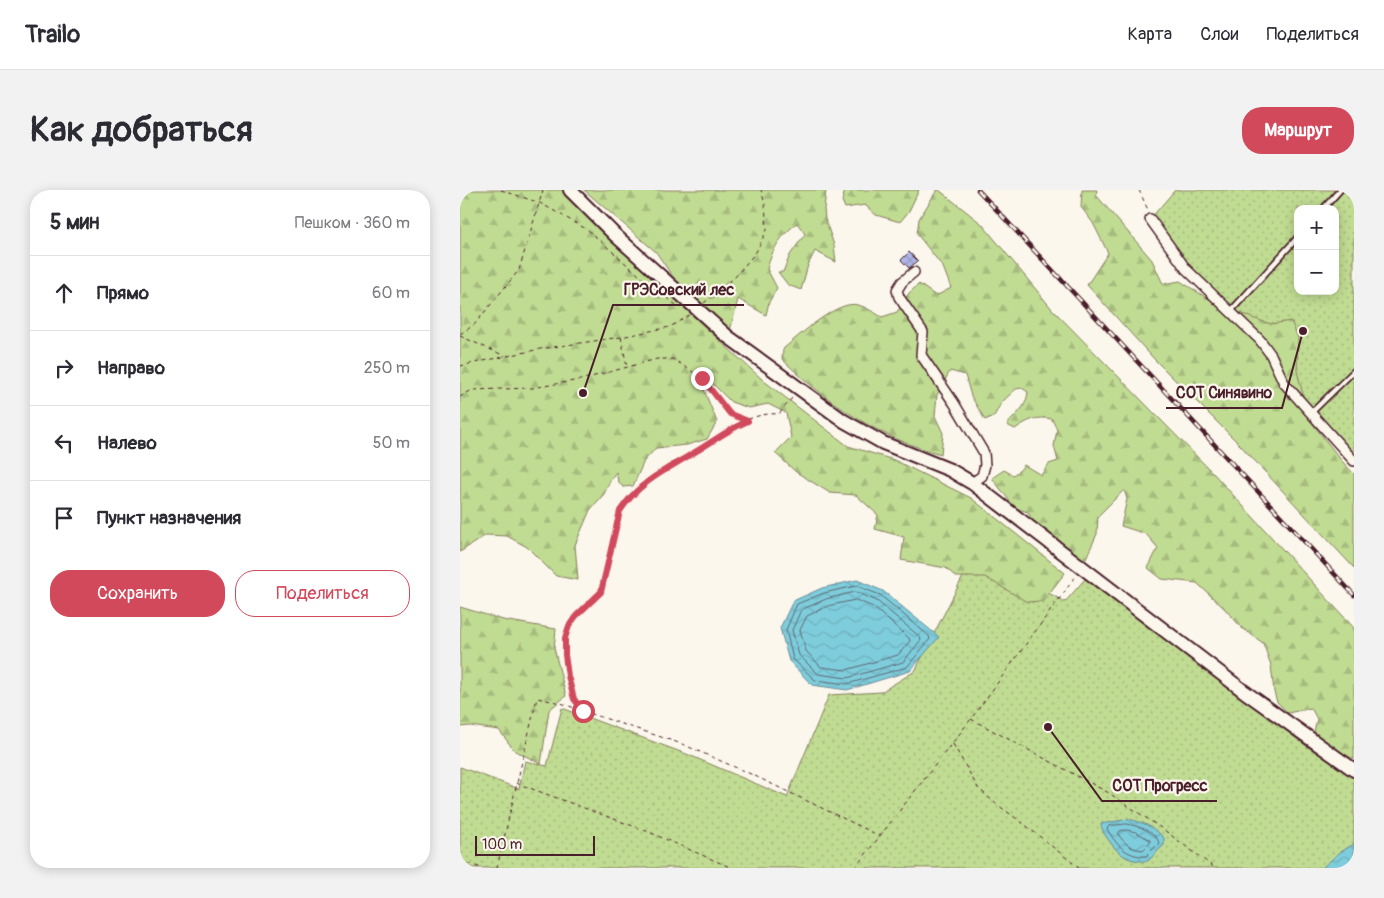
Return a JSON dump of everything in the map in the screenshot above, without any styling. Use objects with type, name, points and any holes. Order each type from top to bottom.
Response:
[{"type":"main road","points":[[570,190],[615,235],[727,336],[844,421],[884,442],[950,470],[972,483],[1244,692],[1354,770]]},
{"type":"street","points":[[1150,218],[1186,269],[1260,340],[1271,355],[1284,383],[1354,461]]},
{"type":"street","points":[[914,272],[902,282],[897,290],[899,297],[923,332],[921,355],[954,403],[984,453],[985,465],[982,476],[972,483]]},
{"type":"lane","points":[[1327,205],[1340,190]]},
{"type":"lane","points":[[1231,311],[1294,241]]},
{"type":"lane","points":[[1311,413],[1354,371]]},
{"type":"path","points":[[501,190],[540,203],[588,230],[649,284],[682,310]]},
{"type":"path","points":[[505,356],[460,335],[474,324],[519,270],[543,190]]},
{"type":"path","points":[[460,366],[574,343],[621,337],[670,327],[697,309],[736,277],[756,252],[767,230],[765,204],[761,190]]},
{"type":"path","points":[[1139,190],[1143,195],[1150,218]]},
{"type":"path","points":[[621,337],[627,367]]},
{"type":"path","points":[[460,397],[472,390],[532,388],[580,380],[657,359],[673,359],[702,378],[730,414],[748,421]]},
{"type":"path","points":[[583,711],[574,699],[568,676],[565,638],[569,626],[576,616],[601,592],[620,511],[628,499],[641,485],[729,429],[748,421],[780,414],[799,388]]},
{"type":"path","points":[[855,868],[953,743],[1082,567]]},
{"type":"path","points":[[497,868],[537,698],[561,703],[682,744],[753,775],[880,836]]},
{"type":"path","points":[[971,719],[1109,793],[1164,830],[1215,868]]},
{"type":"path","points":[[953,743],[966,770],[978,788],[1079,868]]},
{"type":"path","points":[[516,783],[644,830],[732,868]]},
{"type":"path","points":[[460,861],[482,868]]},
{"type":"green space","points":[[460,190],[562,190],[649,276],[764,381],[848,446],[894,460],[971,498],[1065,573],[1043,601],[1027,602],[985,577],[956,577],[946,568],[901,560],[904,537],[875,529],[878,515],[856,495],[830,493],[796,472],[775,453],[791,437],[786,413],[768,404],[749,408],[731,402],[711,382],[702,385],[717,422],[707,439],[687,445],[656,448],[644,461],[633,486],[623,487],[618,481],[616,472],[604,494],[590,510],[575,545],[578,580],[556,576],[527,547],[507,536],[486,535],[460,552]]},
{"type":"green space","points":[[584,190],[826,190],[825,219],[834,245],[836,262],[815,251],[808,265],[801,290],[788,285],[778,272],[783,272],[790,255],[805,234],[797,223],[778,243],[769,261],[767,269],[777,288],[769,302],[766,315],[738,299],[730,331],[686,296],[656,252]]},
{"type":"green space","points":[[845,190],[919,190],[909,211],[900,222],[876,215],[865,205],[845,208],[842,201]]},
{"type":"green space","points":[[937,190],[982,224],[1052,309],[1213,473],[1354,628],[1354,759],[1332,748],[1314,732],[1317,719],[1311,708],[1288,713],[1277,702],[1271,665],[1263,643],[1242,628],[1197,583],[1162,579],[1148,568],[1158,548],[1146,534],[1121,526],[1127,499],[1124,490],[1098,516],[1097,534],[1086,558],[1071,564],[1042,541],[1028,512],[1015,508],[992,478],[1004,470],[1013,475],[1024,465],[1041,475],[1049,464],[1058,461],[1054,446],[1057,430],[1052,419],[1041,418],[1032,420],[1015,429],[1007,425],[1023,406],[1028,392],[1022,388],[1016,389],[1002,402],[994,416],[985,420],[971,396],[965,375],[950,371],[937,395],[935,416],[943,433],[941,454],[897,439],[876,429],[817,390],[782,359],[783,349],[819,320],[840,308],[858,305],[882,317],[897,312],[909,293],[919,284],[936,296],[951,288],[943,267],[917,234],[919,219]]},
{"type":"green space","points":[[1082,190],[1097,190],[1096,195],[1152,260],[1163,284],[1180,281],[1207,298],[1252,318],[1271,324],[1291,321],[1298,338],[1297,371],[1309,419],[1354,474],[1354,568],[1240,445],[1155,360],[1087,285],[1108,253],[1093,223],[1081,207]]},
{"type":"green space","points":[[1175,190],[1354,190],[1354,461],[1186,269],[1150,219]]},
{"type":"green space","points":[[975,553],[1065,602],[1085,579],[1305,745],[1354,777],[1354,868],[460,868],[460,767],[519,789],[525,761],[547,766],[562,708],[689,755],[787,797],[829,695],[881,692],[915,671]]},
{"type":"green space","points":[[460,607],[503,620],[556,629],[554,648],[566,696],[549,710],[541,764],[514,750],[499,730],[470,726],[460,727]]},
{"type":"water","points":[[857,580],[883,591],[939,637],[910,671],[847,690],[812,685],[789,661],[780,628],[793,601],[822,588]]},
{"type":"water","points":[[1128,819],[1148,826],[1164,838],[1164,845],[1148,861],[1126,857],[1114,847],[1103,831],[1101,824]]},
{"type":"water","points":[[1354,844],[1354,868],[1322,868],[1339,853]]},
{"type":"building","points":[[909,252],[918,261],[909,268],[901,260]]},
{"type":"railway","points":[[978,190],[1354,595]]},
{"type":"place","name":"СОТ Синявино","points":[[1303,331]]},
{"type":"place","name":"ГРЭСовский лес","points":[[583,393]]},
{"type":"place","name":"СОТ Прогресс","points":[[1048,727]]},
{"type":"route","points":[[583,711],[574,699],[568,676],[565,638],[569,626],[576,616],[601,592],[620,511],[641,485],[729,429],[748,421],[730,414],[702,378]]}]
